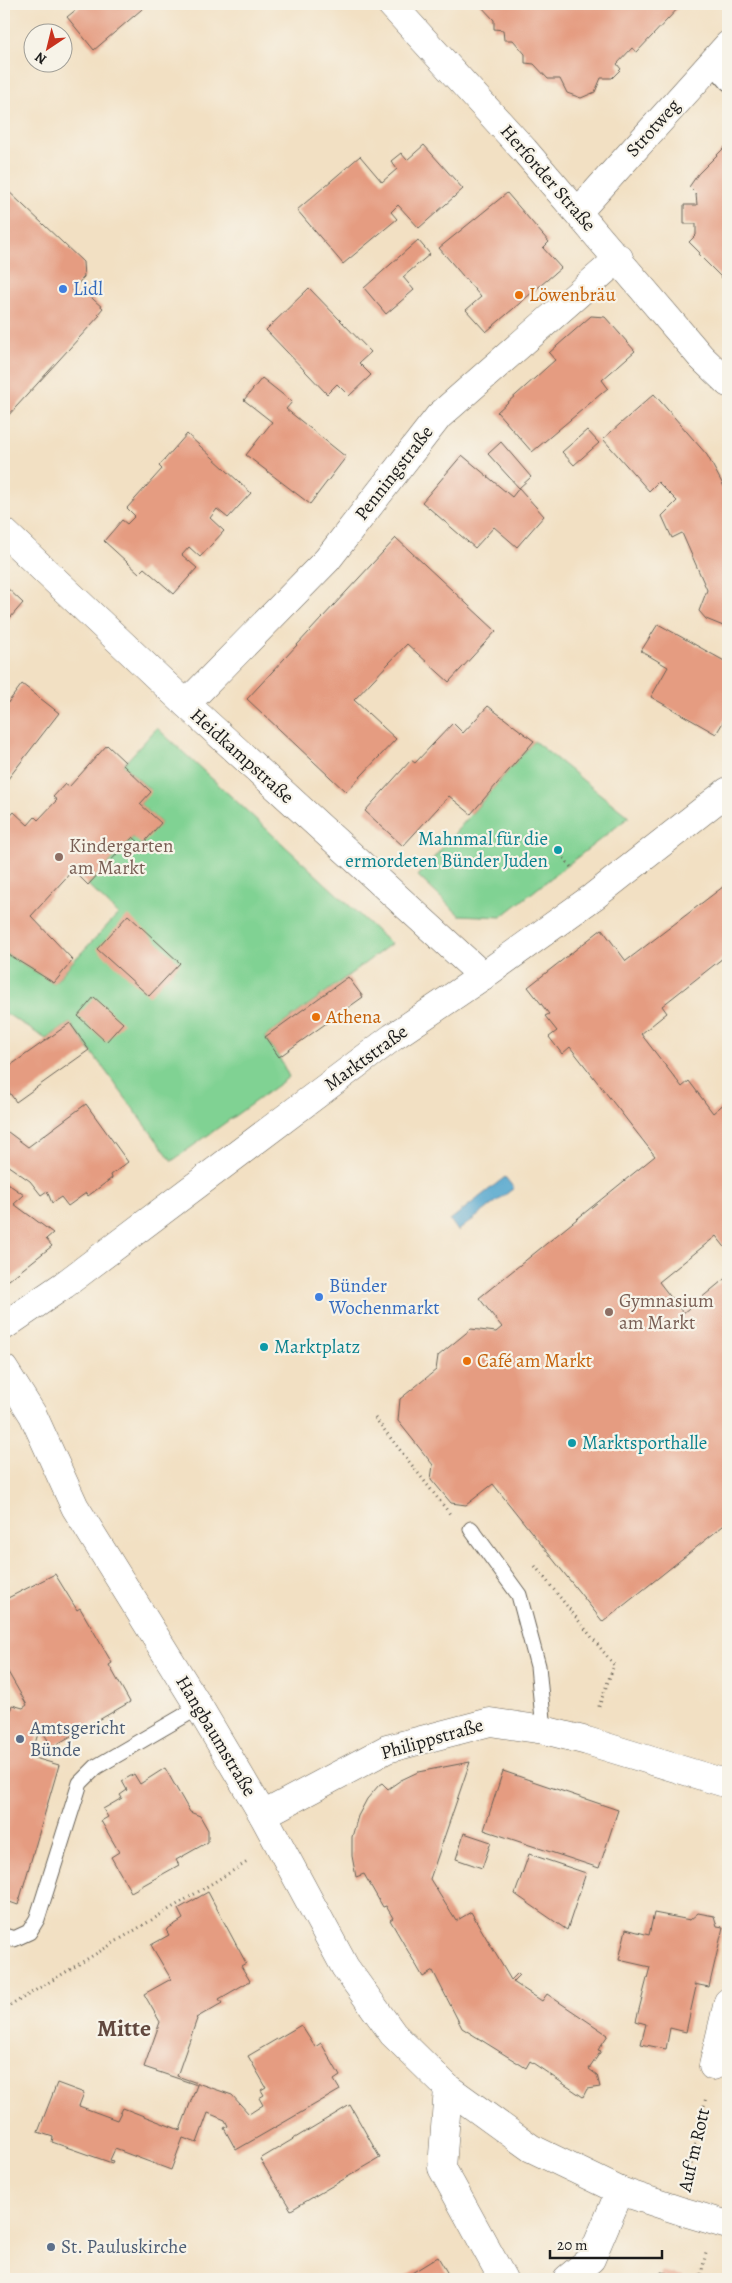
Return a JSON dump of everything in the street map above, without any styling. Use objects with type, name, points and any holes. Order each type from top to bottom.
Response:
[{"type":"street","name":"Herforder Straße","points":[[391,4],[524,150],[701,357],[728,383]]},
{"type":"street","name":"Strotweg","points":[[578,212],[723,64]]},
{"type":"street","name":"Penningstraße","points":[[186,704],[327,560],[439,416],[618,258]]},
{"type":"street","name":"Herforder Straße","points":[[701,357],[728,402]]},
{"type":"street","name":"Heidkampstraße","points":[[4,532],[186,704],[483,976]]},
{"type":"street","name":"Marktstraße","points":[[4,1326],[64,1285],[394,1037],[593,897],[728,791]]},
{"type":"street","name":"Hangbaumstraße","points":[[4,1369],[32,1415],[75,1507],[199,1707],[263,1815],[345,1967],[393,2034],[448,2088],[531,2148],[620,2190],[728,2225]]},
{"type":"street","name":"Philippstraße","points":[[263,1815],[387,1749],[490,1722],[544,1730],[587,1741],[728,1784]]},
{"type":"street","points":[[713,2066],[728,2002]]},
{"type":"street","points":[[448,2088],[442,2168],[503,2279]]},
{"type":"street","points":[[567,2279],[591,2259],[620,2190]]},
{"type":"lane","points":[[470,1529],[519,1596],[538,1666],[544,1730]]},
{"type":"lane","points":[[4,1936],[14,1939],[29,1932],[37,1919],[80,1783],[96,1767],[199,1707]]},
{"type":"path","points":[[573,1615],[614,1665],[587,1741]]},
{"type":"path","points":[[4,2018],[8,2007],[278,1843]]},
{"type":"path","name":"Auf'm Rott","points":[[681,2211],[713,2066]]},
{"type":"green space","points":[[157,728],[391,944],[265,1037],[279,1057],[289,1077],[172,1161],[70,1023],[46,1039],[4,1012],[4,952],[54,983],[118,914],[88,885],[133,837],[142,844],[161,823],[140,804],[151,791],[123,765]]},
{"type":"green space","points":[[534,741],[629,817],[501,917],[459,915],[418,876]]},
{"type":"water","points":[[505,1177],[514,1188],[458,1231],[450,1220]]},
{"type":"building","points":[[83,4],[148,4],[94,50],[67,17]]},
{"type":"building","points":[[479,4],[575,4],[577,6],[588,6],[588,4],[682,4],[637,52],[632,48],[617,64],[621,69],[612,78],[601,78],[595,92],[581,98],[567,93],[560,79],[548,79],[534,64],[525,63],[525,54],[513,40],[504,40],[503,30],[494,29],[494,20]]},
{"type":"building","points":[[728,144],[728,284],[698,254],[700,253],[689,242],[696,235],[696,224],[684,224],[684,205],[697,205],[696,194],[689,187],[698,174]]},
{"type":"building","points":[[424,145],[463,189],[419,228],[398,205],[391,212],[397,219],[343,264],[297,210],[360,156],[382,182],[397,169],[391,161],[401,153],[407,160]]},
{"type":"building","points":[[4,187],[83,262],[84,277],[72,290],[79,296],[84,291],[103,308],[98,314],[100,315],[6,418],[4,416]]},
{"type":"building","points":[[507,193],[549,242],[543,248],[561,268],[486,332],[466,310],[481,297],[439,248]]},
{"type":"building","points":[[418,240],[430,254],[403,277],[414,290],[386,314],[364,288]]},
{"type":"building","points":[[309,288],[371,352],[359,363],[371,375],[349,396],[337,384],[327,394],[266,330]]},
{"type":"building","points":[[591,316],[605,317],[635,351],[602,380],[608,388],[532,452],[497,412],[555,360],[549,353]]},
{"type":"building","points":[[262,378],[292,402],[286,409],[346,457],[310,504],[246,455],[272,422],[244,400]]},
{"type":"building","points":[[654,394],[707,455],[728,494],[728,628],[706,619],[699,611],[707,590],[682,533],[672,538],[662,516],[677,501],[658,482],[649,491],[603,439]]},
{"type":"building","points":[[587,430],[599,443],[574,465],[562,452]]},
{"type":"building","points":[[187,434],[251,493],[228,518],[217,509],[210,518],[224,531],[200,557],[189,547],[182,555],[197,568],[174,594],[144,568],[139,573],[104,541],[122,520],[127,524],[135,516],[127,508],[162,469],[159,466]]},
{"type":"building","points":[[501,442],[531,477],[519,488],[488,454]]},
{"type":"building","points":[[462,455],[512,497],[519,488],[544,516],[517,547],[494,527],[475,548],[422,502]]},
{"type":"building","points":[[396,538],[496,631],[449,682],[407,644],[354,700],[396,739],[346,792],[247,699]]},
{"type":"building","points":[[4,585],[23,603],[4,625]]},
{"type":"building","points":[[658,624],[728,663],[728,714],[716,734],[651,697],[668,667],[641,651]]},
{"type":"building","points":[[22,684],[59,713],[4,784],[4,708]]},
{"type":"building","points":[[488,706],[534,741],[471,814],[449,796],[403,846],[365,811],[411,760],[415,763],[453,723],[463,733]]},
{"type":"building","name":"Kindergarten am Markt","points":[[107,745],[125,762],[123,765],[151,792],[140,804],[161,823],[142,845],[133,837],[88,885],[73,870],[31,916],[73,960],[54,983],[4,952],[4,823],[14,812],[28,825],[35,817],[38,820],[57,800],[53,797],[65,784],[69,787]]},
{"type":"building","name":"Marktsporthalle","points":[[728,883],[728,954],[662,1006],[667,1013],[641,1034],[682,1087],[689,1081],[713,1113],[726,1102],[724,1099],[728,1096],[728,1251],[716,1236],[659,1282],[683,1313],[728,1276],[728,1522],[603,1622],[493,1484],[466,1505],[451,1503],[431,1479],[433,1465],[398,1421],[400,1399],[436,1370],[438,1356],[471,1329],[496,1332],[502,1327],[479,1298],[655,1156],[570,1047],[562,1054],[549,1037],[557,1031],[545,1016],[549,1014],[528,987],[602,929],[626,961]]},
{"type":"building","points":[[128,915],[180,963],[149,996],[97,949]]},
{"type":"building","points":[[348,977],[363,997],[279,1057],[265,1037]]},
{"type":"building","points":[[94,997],[123,1023],[106,1042],[78,1016]]},
{"type":"building","points":[[70,1023],[89,1050],[16,1102],[4,1085],[4,1070]]},
{"type":"building","points":[[86,1104],[128,1162],[111,1175],[112,1178],[88,1196],[86,1193],[68,1206],[61,1197],[52,1203],[47,1191],[41,1195],[30,1181],[4,1163],[4,1129],[28,1147]]},
{"type":"building","points":[[4,1181],[24,1195],[14,1204],[53,1233],[46,1239],[52,1246],[9,1280],[4,1280]]},
{"type":"building","name":"Amtsgericht Bünde","points":[[55,1574],[77,1610],[80,1608],[112,1663],[109,1665],[130,1702],[52,1747],[40,1727],[31,1757],[59,1765],[18,1905],[4,1900],[4,1731],[12,1705],[23,1708],[27,1705],[4,1665],[4,1600]]},
{"type":"building","points":[[470,1762],[430,1879],[456,1921],[471,1912],[511,1980],[518,1973],[520,1975],[513,1982],[542,2001],[547,1994],[608,2035],[598,2050],[601,2051],[589,2069],[597,2075],[600,2087],[587,2089],[583,2097],[530,2061],[526,2068],[462,2028],[433,1971],[423,1977],[390,1920],[393,1918],[386,1906],[383,1907],[364,1874],[356,1877],[352,1856],[352,1837],[358,1816],[367,1799],[379,1785],[382,1783],[388,1789],[418,1772]]},
{"type":"building","points":[[165,1768],[190,1812],[200,1816],[208,1830],[208,1842],[176,1860],[179,1865],[131,1892],[111,1857],[119,1852],[101,1821],[108,1817],[103,1809],[122,1798],[120,1795],[127,1790],[122,1781],[134,1774],[140,1784]]},
{"type":"building","points":[[503,1771],[618,1810],[599,1868],[484,1830]]},
{"type":"building","points":[[464,1833],[491,1842],[482,1868],[456,1859]]},
{"type":"building","points":[[529,1854],[586,1873],[567,1930],[515,1894]]},
{"type":"building","points":[[208,1892],[246,1963],[241,1966],[250,1981],[219,1999],[222,2003],[196,2018],[177,2076],[232,2095],[249,2114],[263,2105],[259,2098],[264,2095],[261,2090],[266,2087],[248,2056],[301,2025],[315,2047],[321,2043],[340,2076],[334,2080],[340,2090],[236,2150],[224,2128],[228,2126],[225,2120],[208,2113],[197,2143],[183,2138],[171,2170],[115,2149],[110,2160],[113,2161],[112,2163],[52,2142],[53,2137],[38,2132],[57,2083],[84,2093],[79,2106],[117,2120],[123,2108],[180,2130],[197,2085],[144,2067],[160,2022],[144,1994],[171,1979],[151,1945],[169,1935],[166,1930],[183,1919],[178,1909]]},
{"type":"building","points":[[654,1913],[690,1920],[698,1913],[714,1916],[717,1926],[723,1927],[709,1987],[694,1984],[696,1987],[686,2032],[670,2028],[666,2049],[641,2044],[646,2024],[636,2021],[650,1967],[619,1960],[626,1929],[649,1935]]},
{"type":"building","points":[[350,2105],[380,2158],[291,2210],[260,2159]]},
{"type":"building","points":[[438,2257],[451,2279],[402,2279]]},
{"type":"building","points":[[661,2272],[683,2277],[683,2279],[659,2279]]},
{"type":"place","name":"Lidl","points":[[63,289]]},
{"type":"place","name":"Löwenbräu","points":[[519,295]]},
{"type":"place","name":"Mahnmal für die ermordeten Bünder Juden","points":[[558,850]]},
{"type":"place","name":"Kindergarten am Markt","points":[[59,857]]},
{"type":"place","name":"Athena","points":[[316,1017]]},
{"type":"place","name":"Bünder Wochenmarkt","points":[[319,1297]]},
{"type":"place","name":"Gymnasium am Markt","points":[[609,1312]]},
{"type":"place","name":"Marktplatz","points":[[264,1347]]},
{"type":"place","name":"Café am Markt","points":[[467,1361]]},
{"type":"place","name":"Marktsporthalle","points":[[572,1443]]},
{"type":"place","name":"Amtsgericht Bünde","points":[[20,1739]]},
{"type":"place","name":"St. Pauluskirche","points":[[51,2247]]},
{"type":"district","name":"Mitte","points":[[124,2028]]}]
